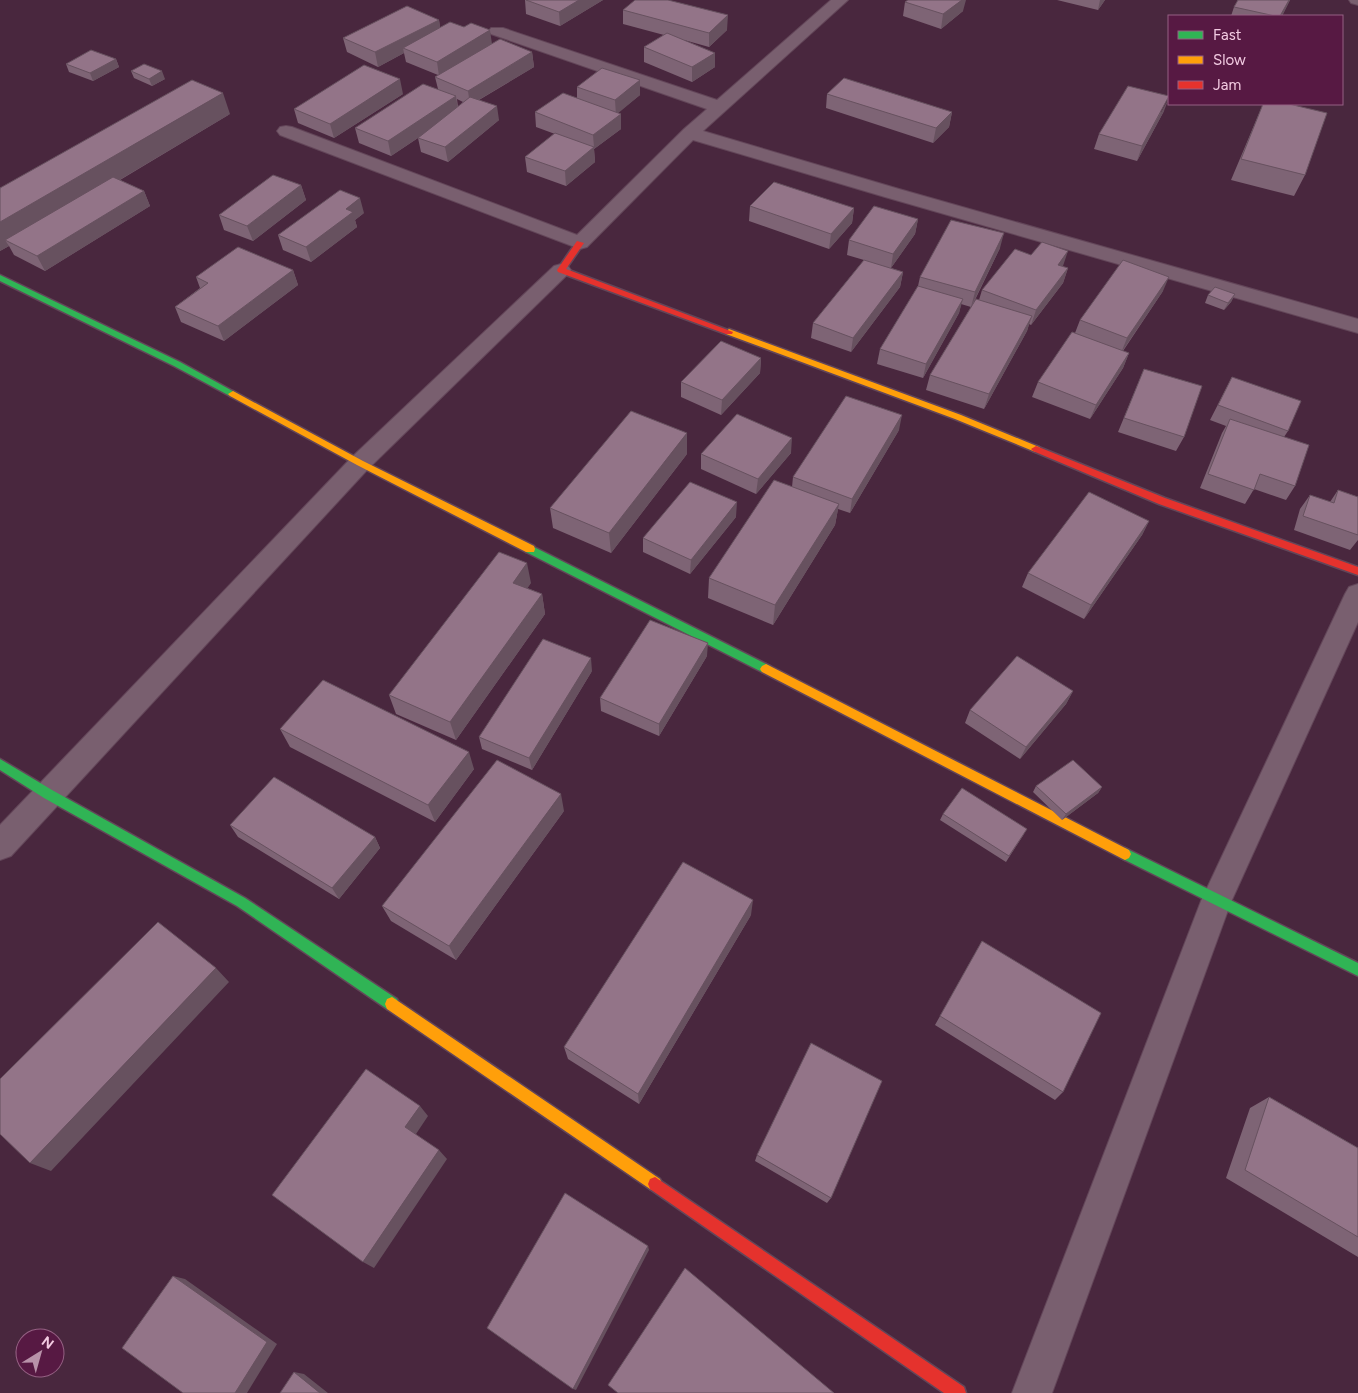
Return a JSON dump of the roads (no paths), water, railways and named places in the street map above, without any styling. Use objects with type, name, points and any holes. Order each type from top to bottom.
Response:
[{"type":"street","points":[[0,846],[360,463],[561,270],[580,243],[690,133],[840,0]]},
{"type":"street","points":[[497,31],[719,107]]},
{"type":"street","points":[[286,131],[580,243]]},
{"type":"street","points":[[690,133],[902,196],[1358,326]]},
{"type":"street","points":[[561,270],[958,417],[1162,501],[1358,572]]},
{"type":"street","points":[[0,278],[177,364],[360,463],[766,669],[1216,902],[1358,970]]},
{"type":"street","points":[[1032,1393],[1216,902],[1358,594]]},
{"type":"street","points":[[0,764],[48,794],[241,902],[513,1085],[958,1393]]}]
